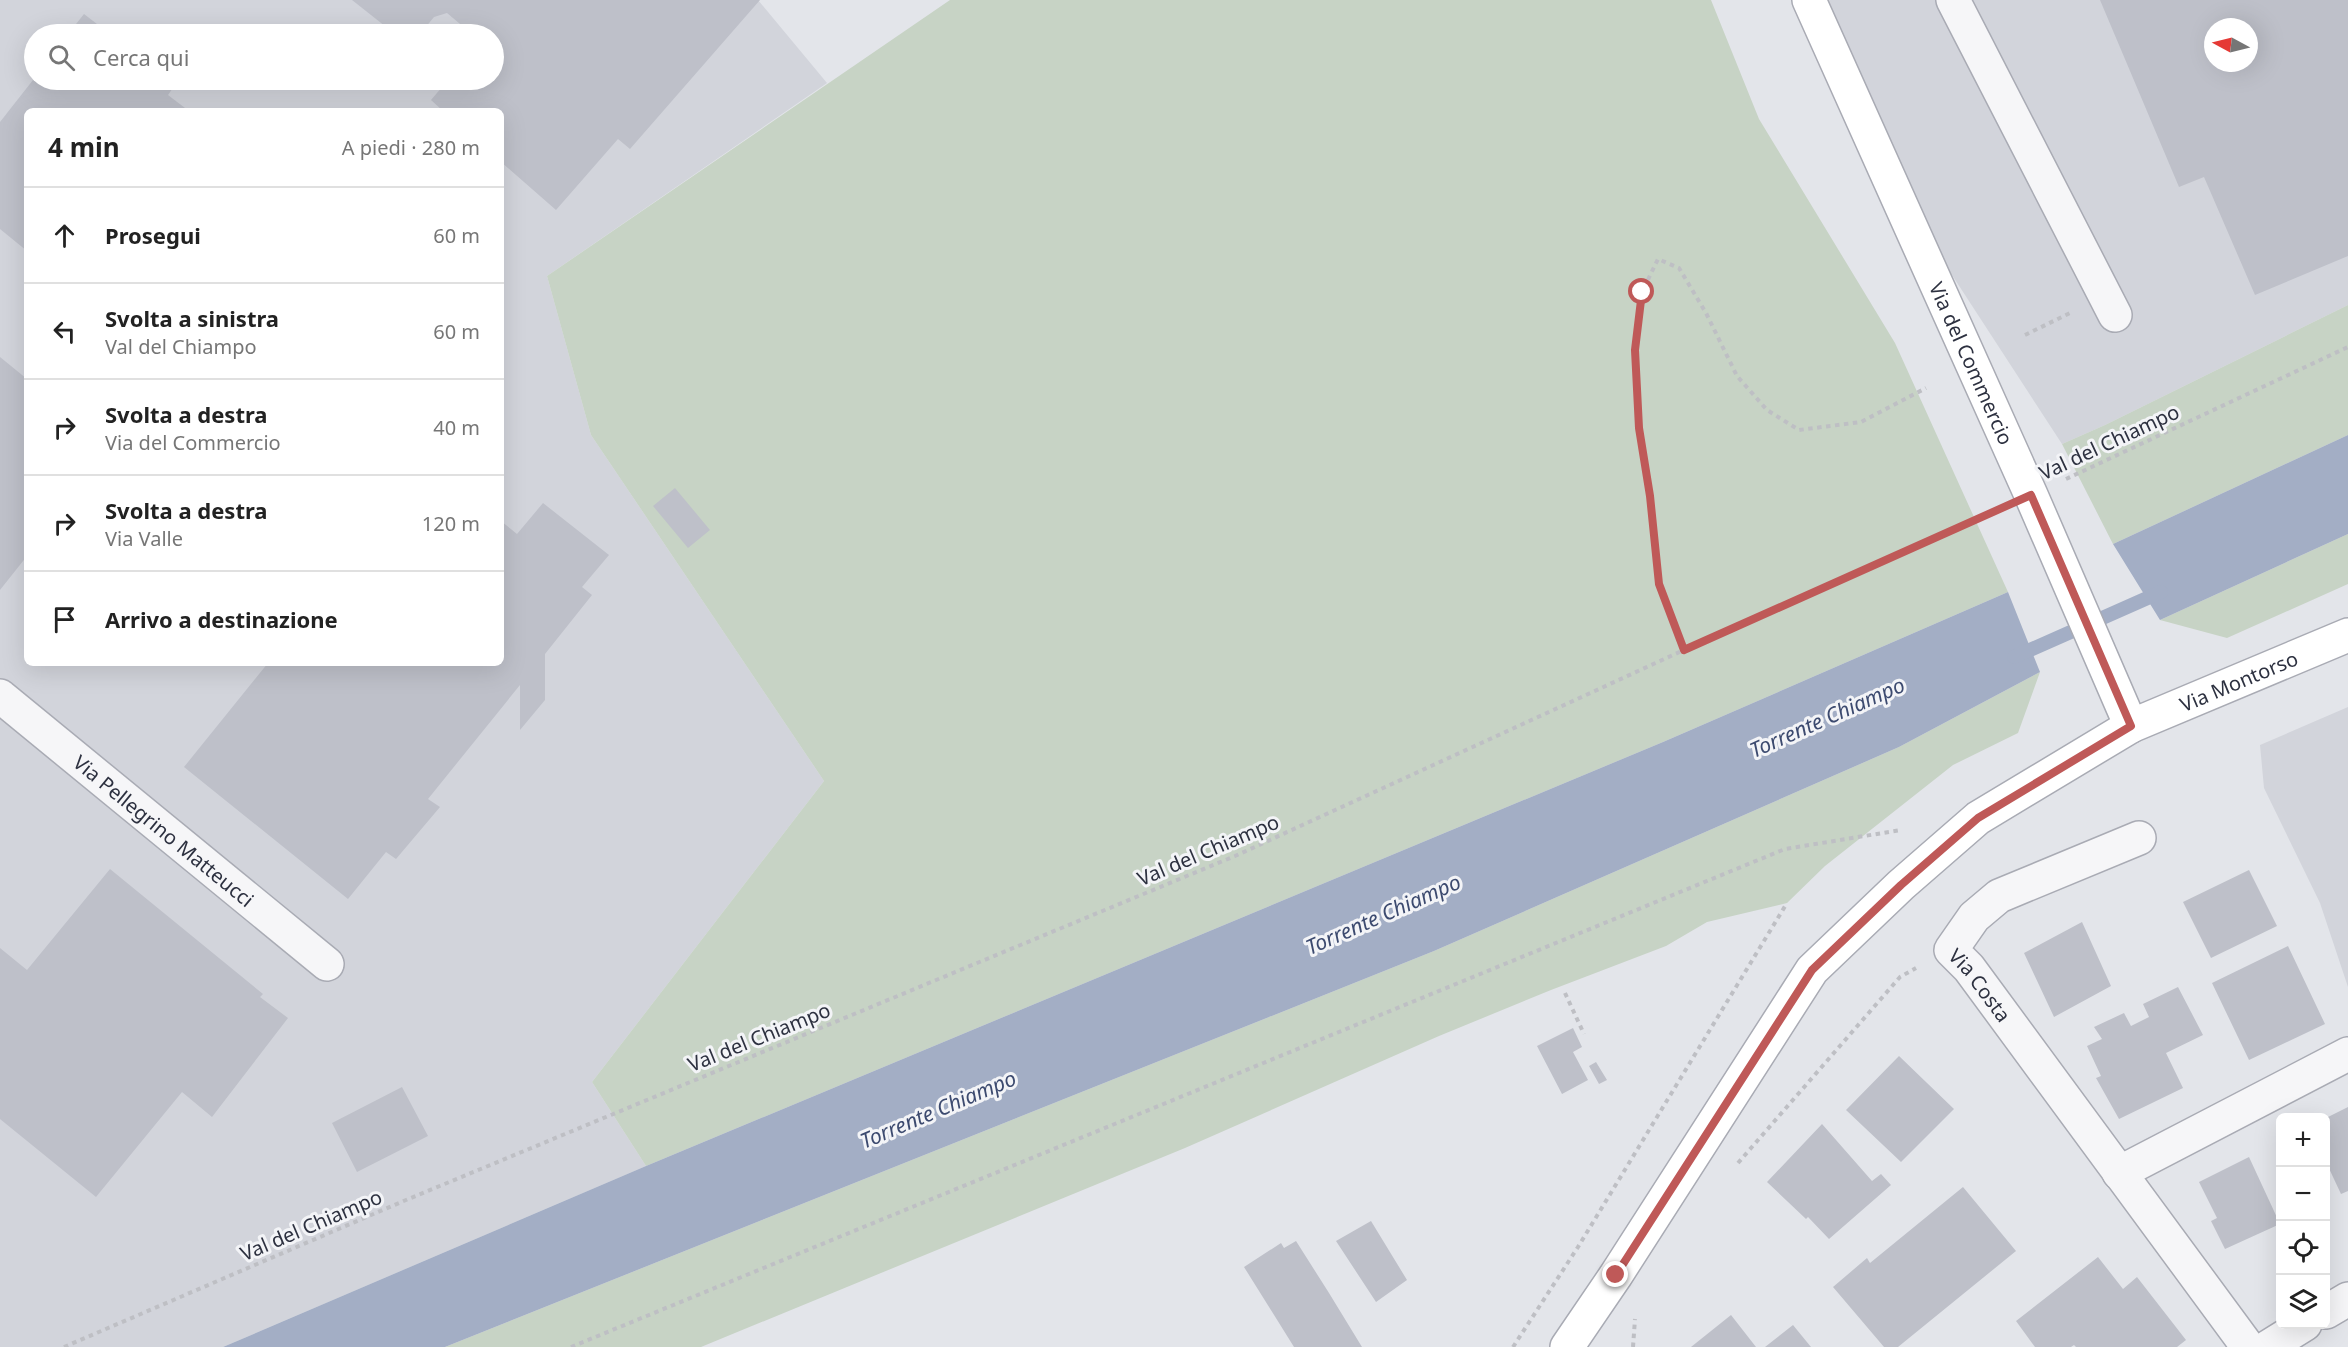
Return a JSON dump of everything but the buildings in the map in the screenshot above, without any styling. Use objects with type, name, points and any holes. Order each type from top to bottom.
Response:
[{"type":"main road","name":"Via del Commercio","points":[[1809,0],[2031,495],[2131,726]]},
{"type":"main road","name":"Via Montorso","points":[[1567,1347],[1616,1275],[1812,970],[1901,885],[1978,818],[2131,726],[2348,635]]},
{"type":"street","points":[[1953,0],[2110,305]]},
{"type":"street","name":"Via Pellegrino Matteucci","points":[[0,696],[327,964]]},
{"type":"street","name":"Via Costa","points":[[2139,838],[1999,896],[1974,916],[1951,950],[1969,968],[2248,1347]]},
{"type":"street","points":[[2119,1173],[2348,1054]]},
{"type":"street","points":[[2330,1309],[2348,1299]]},
{"type":"street","points":[[2268,1347],[2297,1329]]},
{"type":"path","points":[[1684,650],[1659,584],[1650,496],[1639,428],[1635,350],[1642,292],[1658,259],[1679,268],[1706,313],[1737,376],[1767,410],[1798,430],[1861,422],[1926,388]]},
{"type":"path","points":[[2025,335],[2110,305]]},
{"type":"path","name":"Val del Chiampo","points":[[64,1347],[406,1200],[1236,856],[1684,650],[2031,495],[2348,347]]},
{"type":"path","points":[[571,1347],[1785,849],[1910,829]]},
{"type":"path","points":[[1513,1347],[1578,1247],[1787,903]]},
{"type":"path","points":[[1732,1170],[1900,977],[1951,950]]},
{"type":"path","points":[[1565,993],[1584,1034]]},
{"type":"path","points":[[1633,1347],[1636,1312]]},
{"type":"shaded area","points":[[0,0],[758,0],[827,83],[547,276],[591,435],[824,781],[592,1082],[646,1166],[223,1347],[0,1347]]},
{"type":"shaded area","points":[[1794,0],[2348,0],[2348,305],[2062,444],[1831,89]]},
{"type":"shaded area","points":[[2348,707],[2348,987],[2320,903],[2264,788],[2260,745]]},
{"type":"green space","points":[[950,0],[1711,0],[1759,119],[1895,343],[2008,592],[1663,742],[646,1166],[592,1082],[824,781],[591,435],[547,276]]},
{"type":"green space","points":[[2348,305],[2348,435],[2113,544],[2062,444]]},
{"type":"green space","points":[[2348,534],[2348,584],[2227,638],[2160,620]]},
{"type":"green space","points":[[2040,672],[2018,733],[1953,765],[1825,866],[1787,903],[1707,922],[1666,946],[1439,1036],[1185,1148],[701,1347],[445,1347],[1434,951],[1899,747]]},
{"type":"water","points":[[2348,435],[2348,534],[2160,620],[2113,544]]},
{"type":"water","points":[[2008,592],[2040,672],[1899,747],[1434,951],[445,1347],[223,1347],[646,1166],[1663,742]]},
{"type":"waterway","name":"Torrente Chiampo","points":[[2014,657],[2161,592]]},
{"type":"route","points":[[1616,1275],[1812,970],[1901,885],[1978,818],[2131,726],[2031,495],[1684,650],[1659,584],[1650,496],[1639,428],[1635,350],[1642,292]]}]
